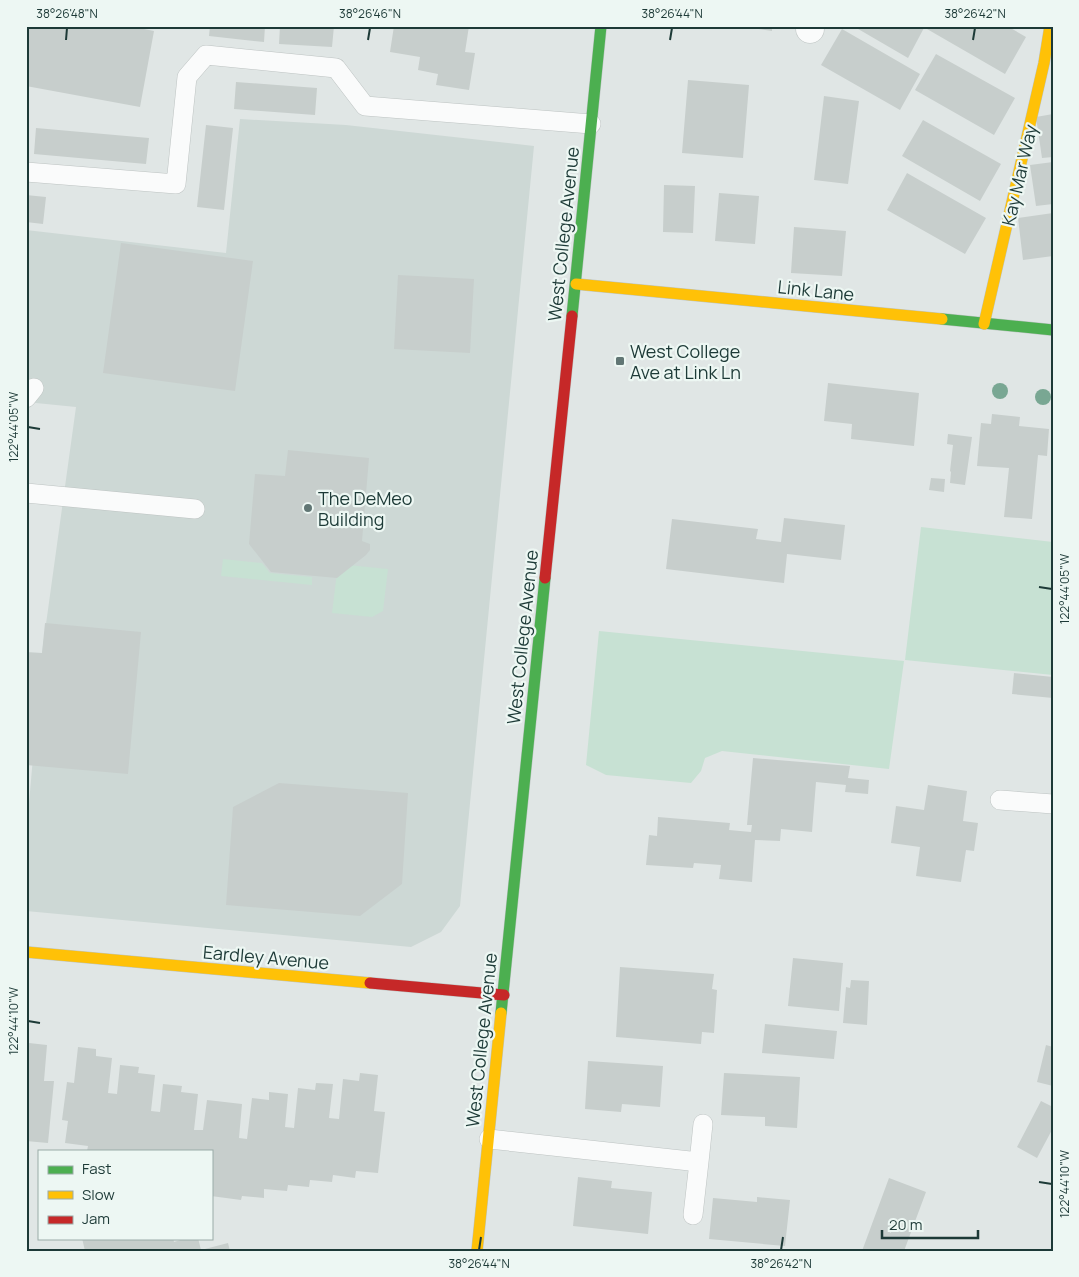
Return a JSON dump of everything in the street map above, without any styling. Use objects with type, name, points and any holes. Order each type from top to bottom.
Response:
[{"type":"street","name":"West College Avenue","points":[[478,1251],[601,26]]},
{"type":"street","name":"Kay Mar Way","points":[[984,324],[1044,63],[1050,26]]},
{"type":"street","name":"Link Lane","points":[[576,284],[1053,330]]},
{"type":"street","name":"Eardley Avenue","points":[[26,952],[504,995]]},
{"type":"lane","points":[[26,172],[176,184],[187,78],[206,55],[336,68],[364,106],[591,124]]},
{"type":"lane","points":[[26,493],[195,508]]},
{"type":"lane","points":[[1000,800],[1053,804]]},
{"type":"lane","points":[[692,1214],[703,1124]]},
{"type":"lane","points":[[489,1139],[699,1162]]},
{"type":"shaded area","points":[[240,119],[346,125],[534,146],[460,906],[441,932],[411,947],[26,911],[26,838],[42,653],[76,407],[26,402],[26,230],[226,253]]},
{"type":"green space","points":[[921,527],[1053,542],[1053,675],[905,660]]},
{"type":"green space","points":[[223,559],[262,563],[270,573],[312,577],[312,585],[221,576]]},
{"type":"green space","points":[[338,564],[388,569],[383,611],[372,617],[332,613]]},
{"type":"green space","points":[[599,631],[904,661],[889,769],[722,751],[705,758],[701,771],[691,783],[606,775],[586,765]]},
{"type":"building","points":[[26,26],[129,26],[154,31],[140,107],[26,86]]},
{"type":"building","points":[[210,26],[265,26],[264,42],[209,36]]},
{"type":"building","points":[[280,26],[334,26],[332,47],[279,44]]},
{"type":"building","points":[[394,26],[427,28],[427,26],[469,26],[465,52],[475,53],[469,90],[436,85],[438,74],[418,70],[420,57],[390,52]]},
{"type":"building","points":[[738,26],[772,26],[772,31]]},
{"type":"building","points":[[853,26],[925,26],[908,58]]},
{"type":"building","points":[[928,26],[1007,26],[1026,37],[1005,74],[927,29]]},
{"type":"building","points":[[842,29],[920,74],[900,110],[821,65]]},
{"type":"building","points":[[936,54],[1015,98],[994,135],[915,90]]},
{"type":"building","points":[[688,80],[749,85],[743,158],[682,153]]},
{"type":"building","points":[[236,82],[317,88],[315,115],[234,109]]},
{"type":"building","points":[[824,96],[859,101],[848,184],[814,180]]},
{"type":"building","points":[[1053,114],[1053,157],[1042,158],[1036,117]]},
{"type":"building","points":[[923,120],[1001,164],[980,201],[902,156]]},
{"type":"building","points":[[206,125],[233,128],[224,210],[197,207]]},
{"type":"building","points":[[36,128],[149,138],[146,164],[34,154]]},
{"type":"building","points":[[1053,162],[1053,204],[1036,206],[1030,165]]},
{"type":"building","points":[[907,173],[986,218],[965,254],[887,210]]},
{"type":"building","points":[[664,185],[695,186],[693,233],[663,232]]},
{"type":"building","points":[[719,193],[759,196],[755,244],[715,241]]},
{"type":"building","points":[[26,195],[46,197],[43,224],[26,222]]},
{"type":"building","points":[[1053,213],[1053,256],[1023,260],[1018,218]]},
{"type":"building","points":[[794,227],[846,231],[842,276],[791,273]]},
{"type":"building","points":[[121,243],[253,261],[235,391],[103,373]]},
{"type":"building","points":[[398,275],[474,279],[470,353],[394,349]]},
{"type":"building","points":[[828,383],[919,393],[914,446],[851,439],[852,424],[824,421]]},
{"type":"building","points":[[992,414],[1020,417],[1019,426],[1049,429],[1047,456],[1038,455],[1032,519],[1004,517],[1009,468],[977,466],[981,423],[991,424]]},
{"type":"building","points":[[948,434],[972,437],[965,485],[950,483],[953,445],[947,444]]},
{"type":"building","name":"The DeMeo Building","points":[[288,450],[369,458],[362,541],[370,544],[370,550],[337,578],[271,572],[249,544],[255,474],[285,476]]},
{"type":"building","points":[[931,478],[945,479],[944,492],[929,490]]},
{"type":"building","points":[[784,518],[845,525],[841,560],[787,554],[784,583],[666,569],[672,519],[758,529],[756,539],[781,542]]},
{"type":"building","points":[[45,623],[141,632],[128,774],[26,765],[26,652],[42,653]]},
{"type":"building","points":[[1014,673],[1053,677],[1053,698],[1012,694]]},
{"type":"building","points":[[753,758],[850,766],[848,778],[869,780],[868,794],[845,792],[846,785],[816,782],[812,832],[781,829],[780,841],[755,840],[752,882],[719,879],[721,865],[694,863],[693,868],[646,865],[649,835],[657,836],[658,817],[730,823],[729,830],[751,832],[752,825],[747,825]]},
{"type":"building","points":[[279,783],[408,793],[402,884],[360,916],[226,905],[233,807]]},
{"type":"building","points":[[928,785],[967,791],[963,821],[978,823],[974,851],[966,850],[961,882],[916,876],[920,847],[891,843],[896,806],[924,810]]},
{"type":"building","points":[[793,958],[843,963],[839,1011],[788,1006]]},
{"type":"building","points":[[620,967],[714,974],[712,989],[717,990],[714,1033],[702,1032],[701,1044],[616,1037]]},
{"type":"building","points":[[851,980],[869,981],[867,1025],[843,1023],[846,987],[850,988]]},
{"type":"building","points":[[765,1024],[837,1031],[834,1059],[762,1053]]},
{"type":"building","points":[[29,1043],[47,1045],[44,1081],[54,1081],[48,1143],[26,1141],[26,1051],[29,1051]]},
{"type":"building","points":[[1046,1045],[1053,1047],[1053,1086],[1037,1082]]},
{"type":"building","points":[[78,1047],[96,1049],[96,1056],[112,1058],[108,1093],[117,1094],[120,1065],[139,1067],[138,1073],[155,1075],[151,1111],[160,1112],[163,1084],[182,1086],[181,1092],[198,1094],[194,1130],[203,1130],[207,1100],[242,1104],[239,1138],[247,1139],[252,1098],[269,1100],[269,1092],[288,1094],[285,1127],[294,1128],[298,1088],[315,1090],[316,1083],[333,1084],[329,1118],[339,1119],[343,1079],[359,1081],[360,1073],[378,1075],[374,1111],[385,1112],[378,1173],[356,1171],[355,1178],[333,1175],[332,1182],[310,1180],[309,1187],[288,1185],[287,1191],[264,1189],[264,1198],[242,1196],[241,1200],[212,1196],[212,1150],[87,1150],[88,1146],[65,1143],[68,1121],[62,1120],[67,1082],[74,1083]]},
{"type":"building","points":[[588,1061],[663,1066],[660,1107],[622,1104],[621,1112],[585,1109]]},
{"type":"building","points":[[724,1073],[800,1077],[797,1128],[765,1126],[765,1117],[721,1115]]},
{"type":"building","points":[[1041,1101],[1053,1107],[1053,1128],[1037,1158],[1017,1147]]},
{"type":"building","points":[[578,1177],[612,1181],[611,1188],[652,1192],[648,1234],[573,1226]]},
{"type":"building","points":[[889,1178],[926,1192],[904,1251],[862,1251]]},
{"type":"building","points":[[757,1197],[790,1200],[785,1246],[709,1239],[713,1198],[757,1202]]},
{"type":"building","points":[[82,1240],[174,1240],[174,1242],[198,1240],[201,1250],[228,1243],[230,1251],[85,1251]]},
{"type":"traffic: fast","points":[[572,316],[601,26]]},
{"type":"traffic: fast","points":[[942,319],[1053,330]]},
{"type":"traffic: fast","points":[[501,1013],[545,578]]},
{"type":"traffic: slow","points":[[984,324],[1044,63],[1050,26]]},
{"type":"traffic: slow","points":[[576,284],[942,319]]},
{"type":"traffic: slow","points":[[26,952],[370,983]]},
{"type":"traffic: slow","points":[[477,1251],[501,1013]]},
{"type":"traffic: jam","points":[[545,578],[572,316]]},
{"type":"traffic: jam","points":[[370,983],[504,995]]},
{"type":"place","name":"West College Ave at Link Ln","points":[[620,361]]},
{"type":"place","name":"The DeMeo Building","points":[[308,508]]}]
